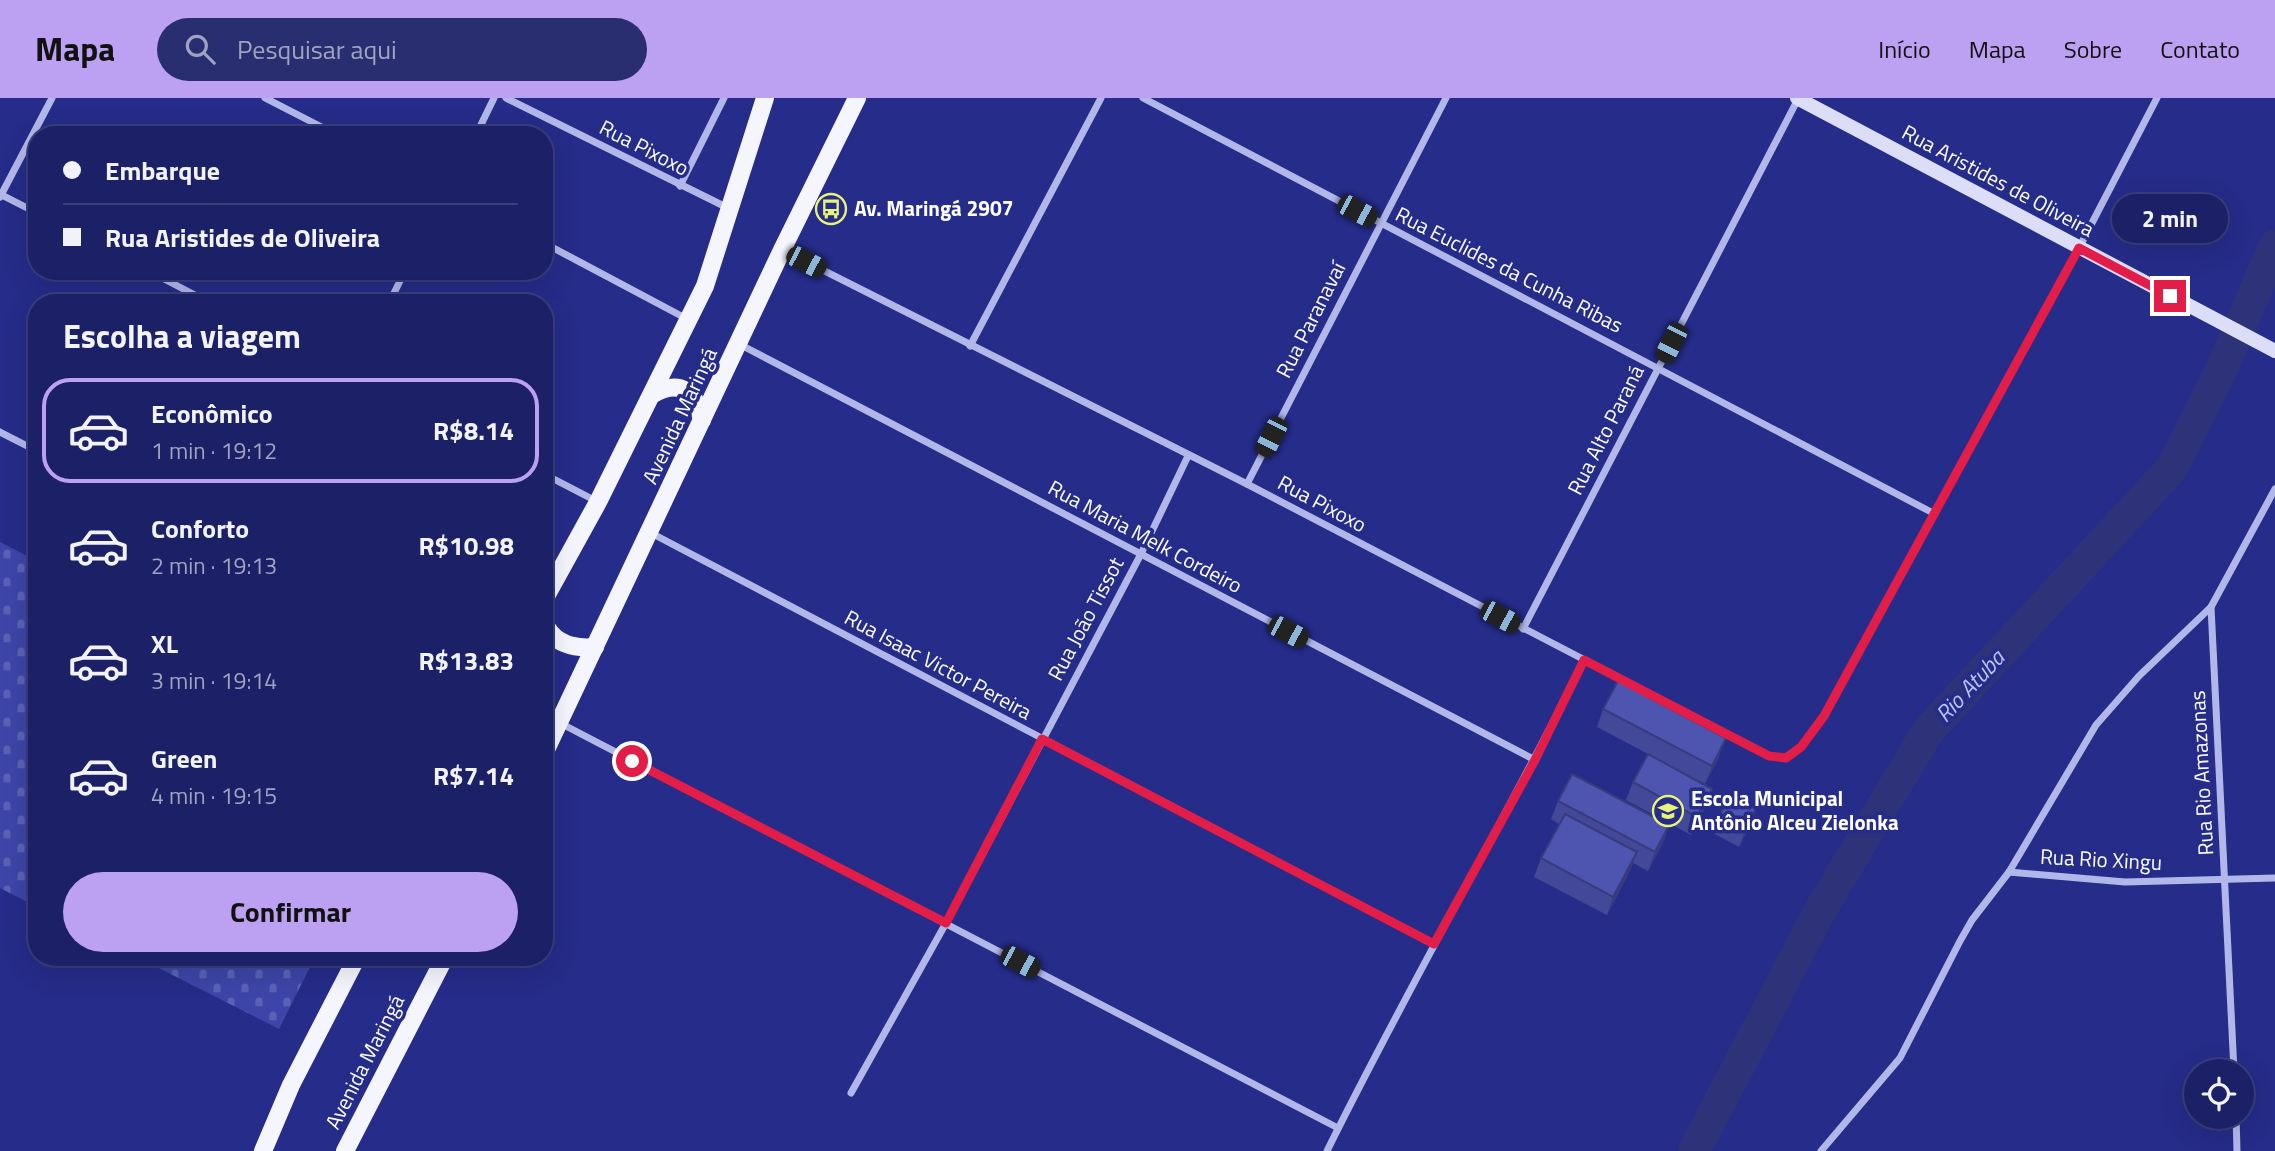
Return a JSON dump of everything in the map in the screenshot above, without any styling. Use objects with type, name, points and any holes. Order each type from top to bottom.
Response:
[{"type":"main road","name":"Avenida Maringá","points":[[553,584],[598,502],[689,320],[709,274],[765,98]]},
{"type":"main road","name":"Avenida Maringá","points":[[553,735],[782,250],[857,98]]},
{"type":"main road","name":"Rua Aristides de Oliveira","points":[[1798,98],[2274,350]]},
{"type":"main road","points":[[653,394],[673,386],[683,389],[692,395],[702,420]]},
{"type":"main road","points":[[553,636],[569,646],[596,647]]},
{"type":"main road","points":[[263,1151],[291,1085],[352,966]]},
{"type":"main road","name":"Avenida Maringá","points":[[345,1151],[440,966]]},
{"type":"street","points":[[37,126],[52,98]]},
{"type":"street","points":[[265,98],[319,126]]},
{"type":"street","points":[[480,126],[494,98]]},
{"type":"street","name":"Rua Pixoxo","points":[[506,98],[730,209]]},
{"type":"street","points":[[680,186],[724,98]]},
{"type":"street","points":[[970,346],[1101,98]]},
{"type":"street","name":"Rua Euclides da Cunha Ribas","points":[[1143,98],[1933,513]]},
{"type":"street","name":"Rua Paranavaí","points":[[1247,484],[1446,98]]},
{"type":"street","name":"Rua Alto Paraná","points":[[1523,629],[1798,98]]},
{"type":"street","points":[[1933,513],[2079,248],[2157,98]]},
{"type":"street","points":[[28,143],[0,195],[28,209]]},
{"type":"street","points":[[553,248],[689,320]]},
{"type":"street","name":"Rua Pixoxo","points":[[782,250],[1247,484],[1769,756],[1786,758],[1801,747],[1824,716],[1933,513]]},
{"type":"street","points":[[166,280],[193,294]]},
{"type":"street","name":"Rua Maria Melk Cordeiro","points":[[739,344],[1535,760]]},
{"type":"street","points":[[0,432],[28,446]]},
{"type":"street","name":"Rua João Tissot","points":[[851,1093],[946,923],[1141,554],[1188,456]]},
{"type":"street","points":[[553,479],[598,502]]},
{"type":"street","points":[[1821,1151],[1900,1058],[1972,920],[2009,872],[2096,725],[2139,676],[2211,607],[2275,489]]},
{"type":"street","name":"Rua Isaac Victor Pereira","points":[[650,532],[1434,944]]},
{"type":"street","name":"Rua Rio Amazonas","points":[[2211,607],[2233,1059]]},
{"type":"street","points":[[1327,1151],[1434,944],[1535,760],[1584,660]]},
{"type":"street","points":[[559,723],[1338,1128]]},
{"type":"street","name":"Rua Rio Xingu","points":[[2009,872],[2091,881],[2224,881],[2275,878]]},
{"type":"street","points":[[2237,1129],[2238,1151]]},
{"type":"green space","points":[[0,542],[28,556],[28,902],[0,888]]},
{"type":"green space","points":[[155,966],[310,966],[279,1029]]},
{"type":"building","points":[[1618,681],[1726,738],[1712,766],[1603,709]]},
{"type":"building","points":[[1648,754],[1712,789],[1697,817],[1633,782]]},
{"type":"building","points":[[1572,774],[1669,825],[1655,852],[1558,801]]},
{"type":"building","points":[[1732,790],[1758,804],[1746,828],[1720,815]]},
{"type":"building","points":[[1565,814],[1637,852],[1613,897],[1541,858]]},
{"type":"waterway","name":"Rio Atuba","points":[[1694,1151],[1821,909],[1928,731],[2172,468],[2221,370],[2275,246]]},
{"type":"place","name":"Av. Maringá 2907","points":[[831,209]]},
{"type":"place","name":"Escola Municipal Antônio Alceu Zielonka","points":[[1668,811]]},
{"type":"route","points":[[632,761],[946,923],[1042,739],[1434,944],[1535,760],[1584,660],[1769,756],[1786,758],[1801,747],[1824,716],[2079,248],[2170,296]]}]
